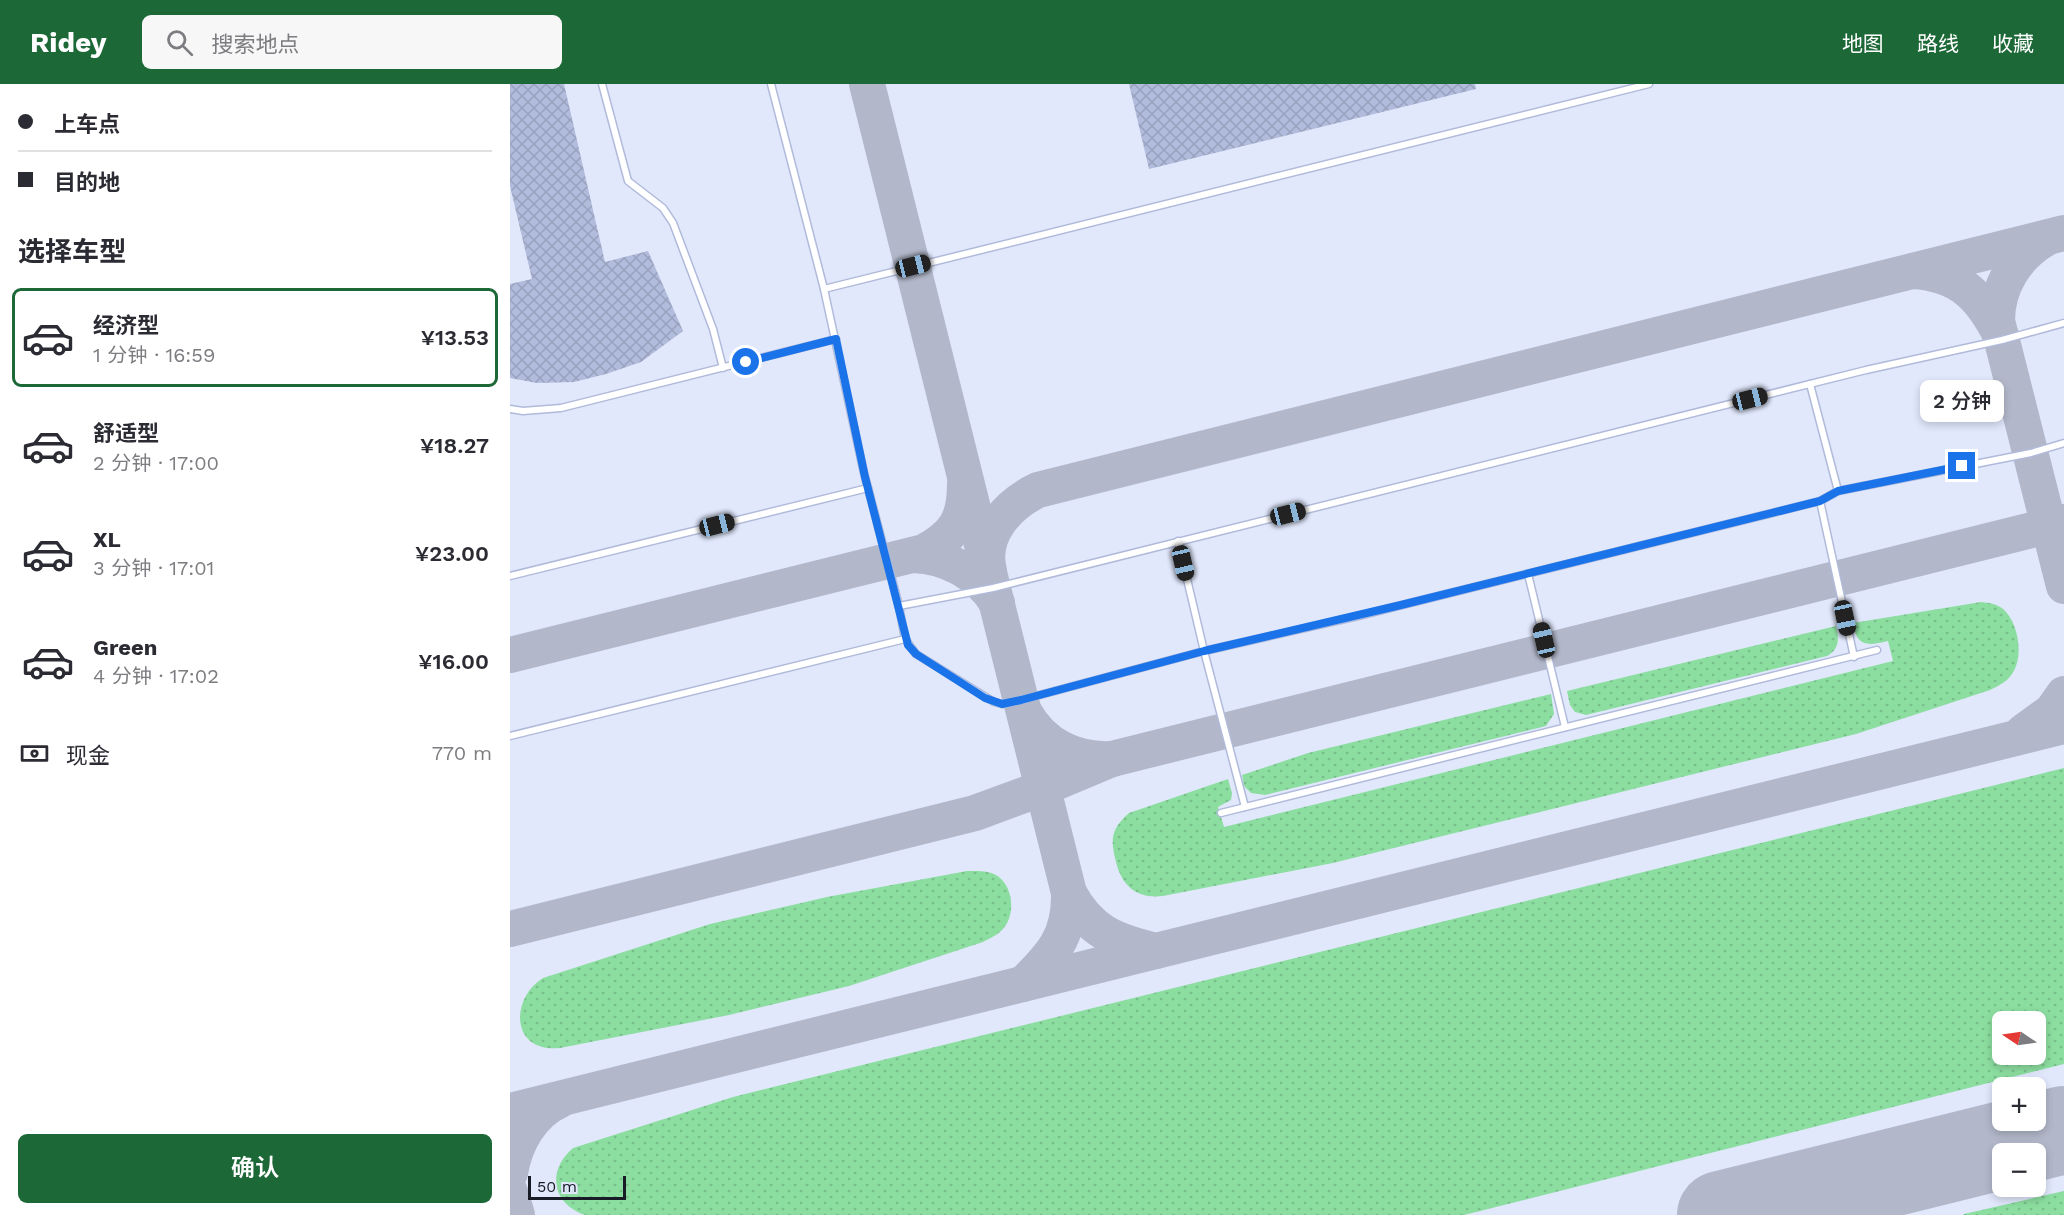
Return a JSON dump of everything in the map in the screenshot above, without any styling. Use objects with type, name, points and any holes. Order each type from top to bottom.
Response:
[{"type":"lane","points":[[602,84],[628,181],[663,208],[673,223],[713,329],[723,368]]},
{"type":"lane","points":[[771,84],[824,289],[868,488],[899,606],[905,639],[916,654],[985,698],[1002,704],[1204,651],[1528,574],[1820,501],[1838,491],[2031,453],[2064,443]]},
{"type":"lane","points":[[824,289],[1649,84]]},
{"type":"lane","points":[[899,606],[993,588],[2064,323]]},
{"type":"lane","points":[[510,409],[523,411],[561,408],[836,339]]},
{"type":"lane","points":[[1810,384],[1838,491]]},
{"type":"lane","points":[[510,576],[868,488]]},
{"type":"lane","points":[[1820,501],[1854,657]]},
{"type":"lane","points":[[1178,541],[1245,807]]},
{"type":"lane","points":[[1528,574],[1565,728]]},
{"type":"lane","points":[[510,736],[905,639]]},
{"type":"lane","points":[[1221,813],[1877,650]]},
{"type":"green space","points":[[1981,602],[2001,607],[2013,623],[2019,650],[2016,667],[2010,677],[1990,690],[1856,734],[1333,863],[1163,896],[1146,895],[1132,890],[1122,878],[1116,862],[1113,847],[1115,829],[1129,813],[1228,779],[1232,793],[1231,800],[1218,807],[1224,827],[1893,661],[1888,641],[1869,644],[1860,641],[1853,623]]},
{"type":"green space","points":[[1836,626],[1838,643],[1827,656],[1586,715],[1575,712],[1570,705],[1567,691]]},
{"type":"green space","points":[[1551,694],[1554,714],[1546,726],[1265,795],[1251,793],[1244,786],[1242,775],[1308,753]]},
{"type":"green space","points":[[2064,768],[2064,1064],[2012,1077],[1992,1077],[1992,1082],[1464,1215],[585,1215],[565,1203],[556,1185],[559,1166],[573,1148],[733,1097]]},
{"type":"green space","points":[[967,871],[992,873],[1004,882],[1010,895],[1011,910],[1007,924],[999,933],[983,942],[849,986],[729,1015],[560,1048],[544,1047],[532,1042],[524,1033],[520,1022],[525,998],[532,987],[543,978],[710,924],[827,897]]},
{"type":"green space","points":[[2064,1191],[2064,1215],[1963,1215],[2046,1197]]},
{"type":"building","points":[[510,84],[564,84],[605,262],[648,251],[683,331],[641,362],[574,382],[537,383],[510,378],[510,284],[532,279],[510,186]]},
{"type":"building","points":[[1129,84],[1475,84],[1476,89],[1149,169]]},
{"type":"taxiway","points":[[867,84],[1069,893],[1069,908],[1058,944],[1043,964],[1023,984]]},
{"type":"taxiway","points":[[989,571],[988,545],[998,523],[1016,504],[1038,490],[2064,233]]},
{"type":"taxiway","points":[[2045,239],[2025,254],[2010,273],[2000,296],[1997,321],[2064,586]]},
{"type":"taxiway","points":[[1913,271],[1944,277],[1967,290],[1985,309],[2001,336]]},
{"type":"taxiway","points":[[510,655],[924,552],[951,533],[956,525],[963,507],[965,484]]},
{"type":"taxiway","points":[[510,929],[975,813],[1112,759],[2064,522]]},
{"type":"taxiway","points":[[913,555],[938,559],[961,568],[981,583],[997,603]]},
{"type":"taxiway","points":[[2023,732],[2052,711],[2064,694]]},
{"type":"taxiway","points":[[1025,713],[1041,734],[1061,749],[1085,757],[1112,759]]},
{"type":"taxiway","points":[[510,1111],[2064,726]]},
{"type":"taxiway","points":[[1069,893],[1086,917],[1105,933],[1116,939],[1156,951]]},
{"type":"taxiway","points":[[510,1173],[520,1140],[526,1130],[541,1113],[560,1100]]},
{"type":"taxiway","points":[[1818,1215],[1972,1152]]},
{"type":"taxiway","points":[[510,1192],[517,1215]]},
{"type":"runway","points":[[1721,1215],[2064,1130]]},
{"type":"route","points":[[746,362],[836,339],[865,477],[899,606],[905,639],[916,654],[985,698],[1002,704],[1151,667],[1204,651],[1401,605],[1820,501],[1838,491],[1962,466]]}]
